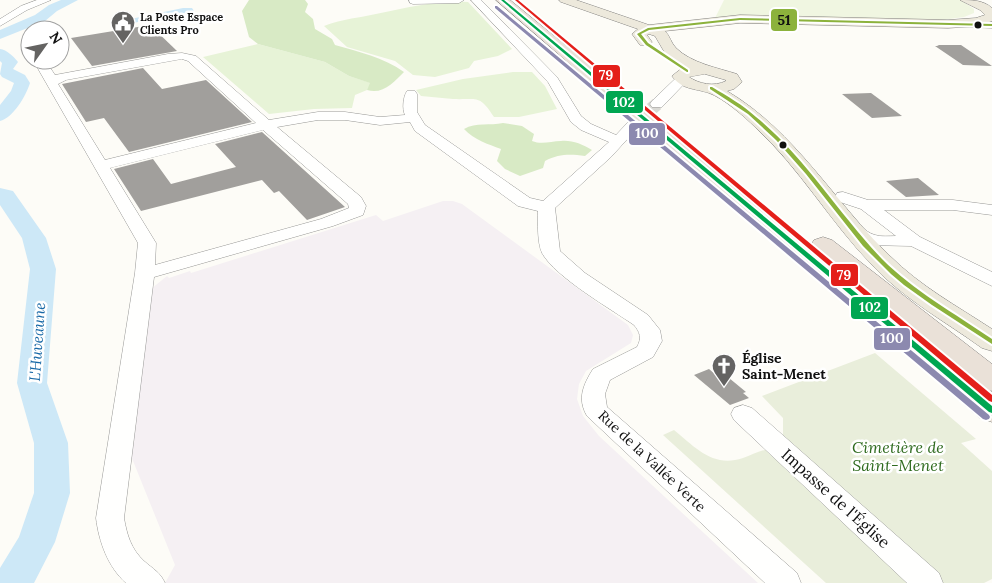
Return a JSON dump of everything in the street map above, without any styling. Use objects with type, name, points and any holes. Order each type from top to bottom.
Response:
[{"type":"highway","points":[[502,0],[992,410]]},
{"type":"highway","points":[[517,0],[992,380]]},
{"type":"main road","points":[[554,0],[647,36],[665,37],[668,47],[690,63],[725,73],[732,77],[734,82],[730,86],[704,87]]},
{"type":"main road","points":[[566,0],[633,24],[667,27],[740,19],[948,24],[986,16]]},
{"type":"main road","points":[[968,0],[986,16]]},
{"type":"main road","points":[[907,22],[949,21],[986,16]]},
{"type":"main road","points":[[668,47],[674,33],[701,22]]},
{"type":"main road","points":[[633,24],[674,60],[680,80]]},
{"type":"main road","points":[[647,36],[667,27]]},
{"type":"main road","points":[[680,80],[706,69]]},
{"type":"main road","points":[[680,80],[704,87],[735,101],[761,123],[800,164],[882,262],[920,295],[962,319]]},
{"type":"main road","points":[[730,86],[730,89],[769,118],[813,163],[900,264],[942,299],[962,319],[992,342]]},
{"type":"street","points":[[0,23],[24,8],[46,0]]},
{"type":"street","points":[[414,1],[459,0]]},
{"type":"street","points":[[411,94],[410,112],[420,128],[524,202],[534,205],[547,206],[627,130],[581,123],[576,119],[553,80],[476,0]]},
{"type":"street","points":[[53,81],[66,76],[168,57],[192,58],[266,125],[355,200],[358,206],[357,212],[310,228],[278,235],[175,267],[145,273]]},
{"type":"street","points":[[46,70],[53,81],[52,84],[147,243],[145,273],[110,518],[113,539],[123,558],[141,577],[150,583]]},
{"type":"street","points":[[656,104],[680,80]]},
{"type":"street","points":[[103,167],[266,125],[318,116],[345,116],[380,121],[413,118]]},
{"type":"street","points":[[843,197],[867,205],[953,205],[992,210]]},
{"type":"street","points":[[867,205],[914,241],[992,280]]},
{"type":"street","name":"Rue de la Vallée Verte","points":[[547,206],[546,219],[550,233],[549,246],[558,260],[641,320],[649,330],[651,341],[645,352],[601,375],[593,394],[596,410],[610,425],[786,583]]},
{"type":"street","points":[[851,226],[866,238],[880,241],[914,241]]},
{"type":"street","name":"Impasse de l'Église","points":[[744,414],[928,583]]},
{"type":"shaded area","points":[[443,201],[453,201],[462,204],[628,325],[633,335],[631,343],[586,371],[579,384],[577,399],[583,416],[599,436],[758,583],[165,583],[175,565],[127,446],[151,289],[167,276],[169,278],[190,271],[191,273],[376,215],[383,221]]},
{"type":"green space","points":[[249,0],[305,0],[308,4],[305,12],[313,19],[315,29],[332,39],[335,45],[379,59],[404,72],[383,89],[378,91],[367,90],[370,83],[349,76],[325,62],[258,44],[249,37],[242,11]]},
{"type":"green space","points":[[724,0],[961,0],[974,9],[974,13],[964,17],[942,20],[715,18]]},
{"type":"green space","points":[[468,2],[512,49],[498,56],[474,61],[469,68],[435,77],[413,75],[395,61],[347,47],[324,26],[342,20],[414,6]]},
{"type":"green space","points":[[258,44],[325,62],[349,76],[371,83],[367,90],[355,95],[352,108],[314,109],[269,114],[203,57]]},
{"type":"green space","points":[[513,72],[532,72],[545,86],[557,109],[519,117],[494,117],[481,101],[421,96],[416,90],[463,79]]},
{"type":"green space","points":[[503,123],[522,126],[534,134],[532,141],[543,143],[569,141],[581,144],[592,150],[585,156],[564,155],[555,157],[545,161],[543,168],[520,176],[505,169],[497,161],[501,149],[477,139],[464,129],[478,125]]},
{"type":"green space","name":"Cimetière de Saint-Menet","points":[[875,353],[976,439],[961,443],[992,471],[992,579],[984,583],[941,583],[783,438],[783,418],[762,396]]},
{"type":"green space","name":"Cimetière de Saint-Menet","points":[[674,430],[706,454],[723,460],[743,458],[759,451],[770,449],[914,583],[826,583],[663,435]]},
{"type":"water","points":[[183,8],[192,8],[194,11],[133,23],[123,24],[121,21]]},
{"type":"water","points":[[36,571],[29,583],[0,583],[3,572]]},
{"type":"building","points":[[150,25],[177,51],[92,66],[71,38]]},
{"type":"building","points":[[937,45],[961,45],[992,66],[963,65],[935,46],[939,46]]},
{"type":"building","points":[[143,68],[162,89],[206,80],[252,122],[129,152],[104,118],[86,122],[62,84]]},
{"type":"building","points":[[871,93],[902,116],[872,118],[842,94]]},
{"type":"building","points":[[262,132],[345,207],[307,220],[279,191],[274,193],[262,180],[141,211],[114,169],[153,159],[171,184],[236,167],[215,144]]},
{"type":"building","points":[[918,178],[939,195],[906,197],[886,181]]},
{"type":"building","name":"Église Saint-Menet","points":[[709,369],[717,376],[723,373],[746,392],[743,393],[749,398],[730,405],[694,375]]},
{"type":"waterway","name":"L'Huveaune","points":[[0,35],[40,18],[53,8],[72,0]]},
{"type":"waterway","name":"L'Huveaune","points":[[0,53],[10,62],[5,69],[8,74],[19,78],[22,83],[19,92],[0,116]]},
{"type":"waterway","name":"L'Huveaune","points":[[0,194],[5,196],[34,238],[43,269],[32,383],[51,443],[52,493],[36,542],[13,583]]},
{"type":"tunnel","points":[[636,122],[657,104]]},
{"type":"transit line","name":"102","points":[[502,0],[992,410]]},
{"type":"transit line","name":"79","points":[[516,0],[992,399]]},
{"type":"transit line","name":"100","points":[[496,7],[986,417]]},
{"type":"transit line","name":"51","points":[[687,71],[647,44],[639,34],[648,29],[740,19],[992,25]]},
{"type":"transit line","name":"51","points":[[711,88],[749,113],[778,139],[865,244],[893,273],[920,294],[992,342]]},
{"type":"place","name":"La Poste Espace Clients Pro","points":[[123,44]]},
{"type":"place","name":"Église Saint-Menet","points":[[724,387]]}]
